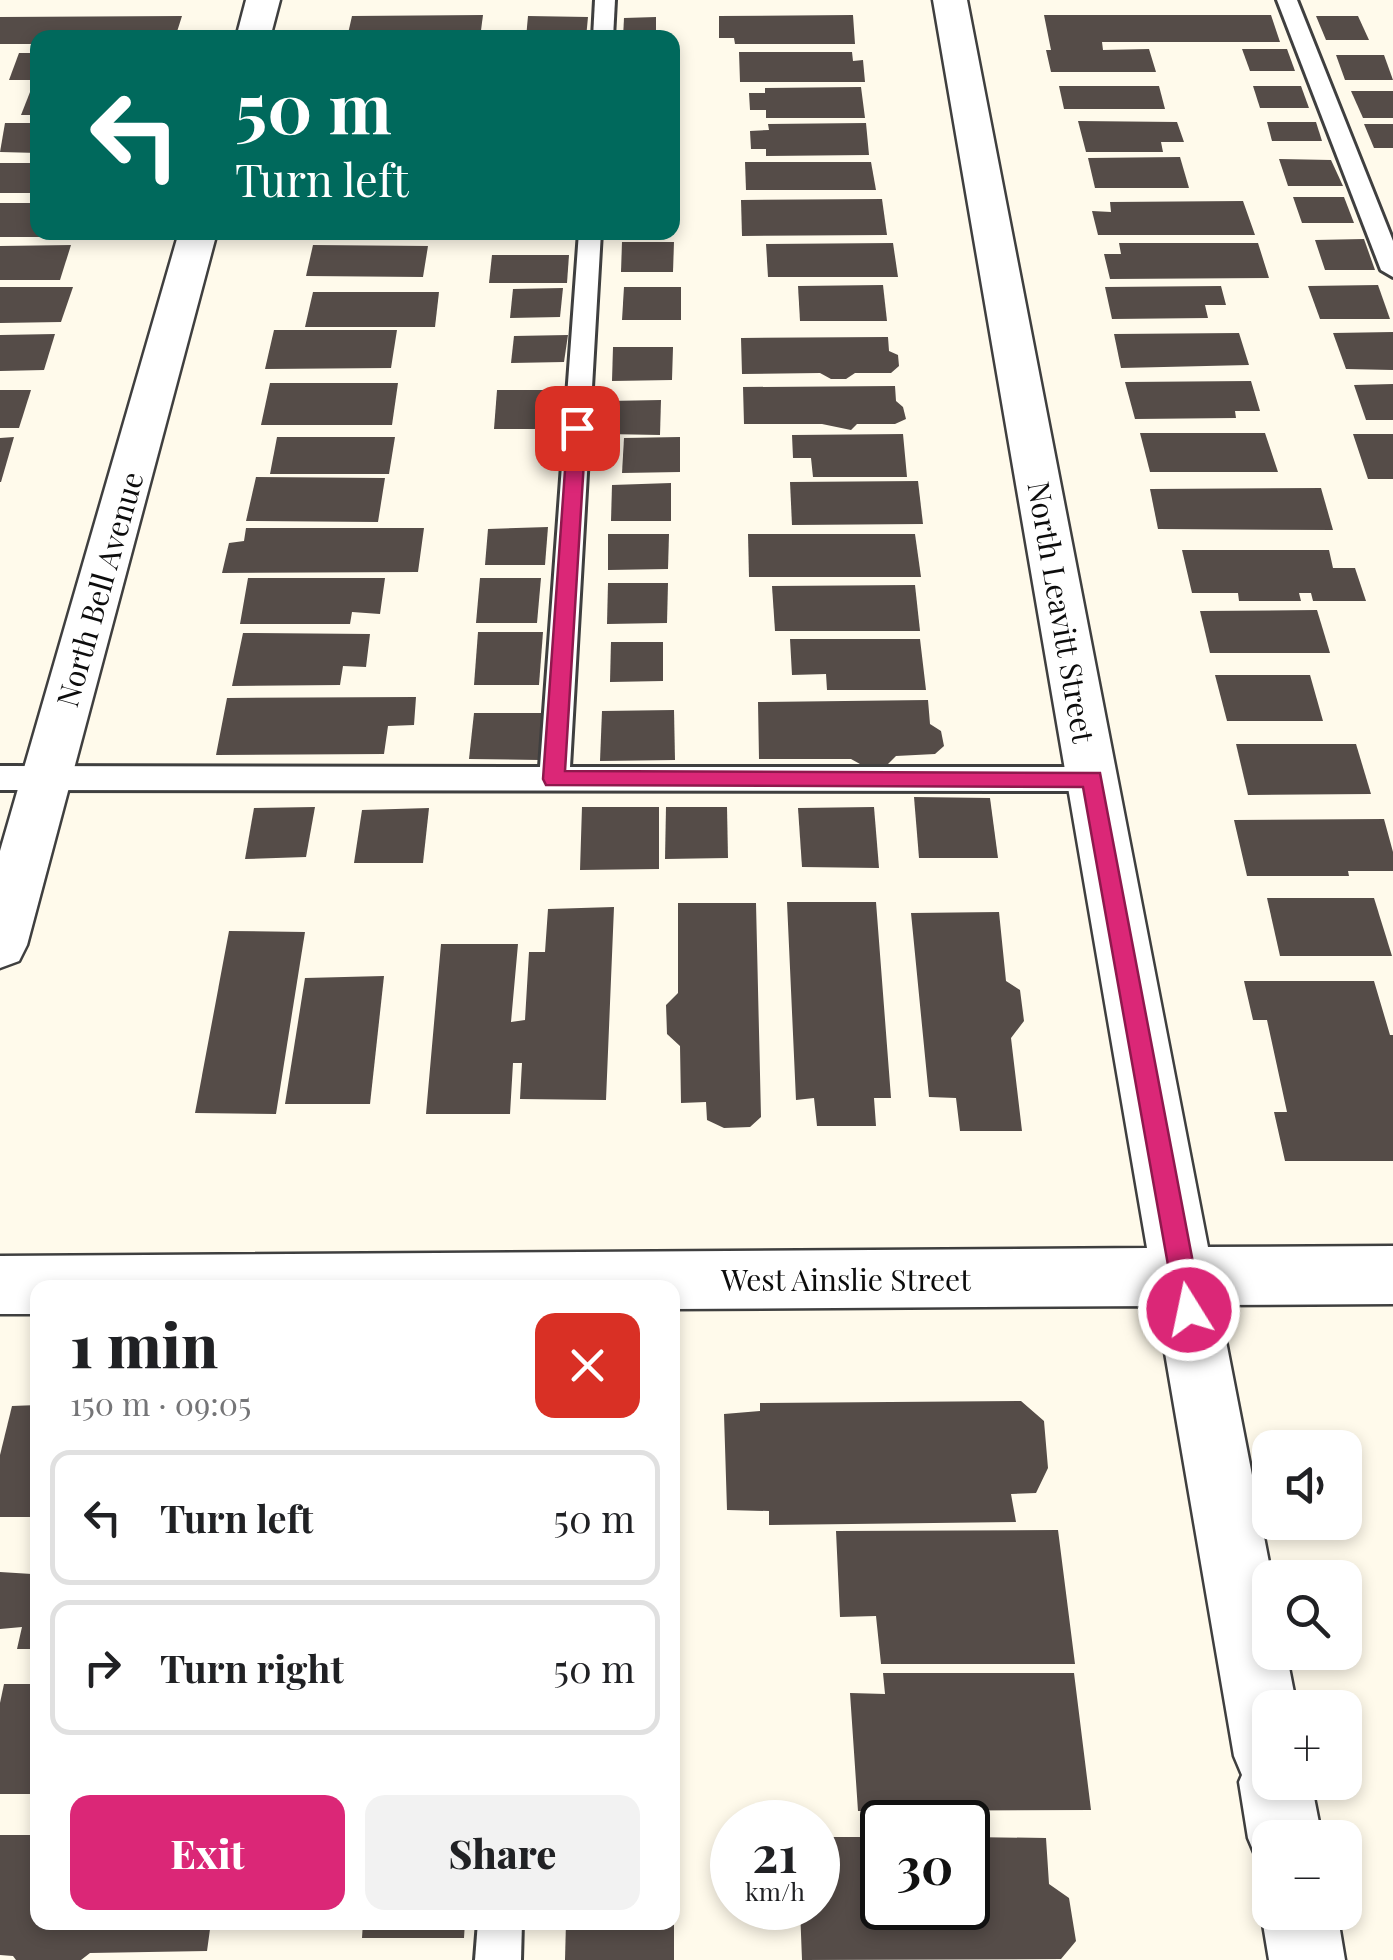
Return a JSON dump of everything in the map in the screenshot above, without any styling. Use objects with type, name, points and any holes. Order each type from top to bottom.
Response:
[{"type":"street","points":[[254,30],[263,0]]},
{"type":"street","name":"North Leavitt Street","points":[[950,0],[1258,1690]]},
{"type":"street","name":"North Bell Avenue","points":[[0,945],[196,240]]},
{"type":"street","name":"West Ainslie Street","points":[[680,1282],[1393,1276]]},
{"type":"street","name":"West Ainslie Street","points":[[0,1285],[30,1285]]},
{"type":"street","points":[[1301,1930],[1307,1960]]},
{"type":"lane","points":[[603,30],[605,0]]},
{"type":"lane","points":[[1287,0],[1393,270]]},
{"type":"lane","points":[[554,779],[589,240]]},
{"type":"lane","points":[[0,778],[1092,779]]},
{"type":"lane","points":[[498,1960],[500,1930]]},
{"type":"building","points":[[483,15],[481,30],[349,30],[352,16]]},
{"type":"building","points":[[853,15],[855,44],[735,44],[734,38],[719,38],[719,16]]},
{"type":"building","points":[[1044,15],[1271,15],[1280,42],[1102,42],[1103,50],[1149,49],[1156,72],[1051,72]]},
{"type":"building","points":[[182,16],[178,30],[30,30],[30,44],[0,44],[0,17]]},
{"type":"building","points":[[528,16],[588,17],[587,30],[527,30]]},
{"type":"building","points":[[1316,16],[1358,16],[1369,40],[1326,40]]},
{"type":"building","points":[[656,17],[656,30],[623,30],[624,18]]},
{"type":"building","points":[[1242,49],[1287,49],[1295,71],[1250,71]]},
{"type":"building","points":[[739,52],[852,52],[853,61],[863,60],[865,82],[740,82]]},
{"type":"building","points":[[19,53],[30,53],[30,80],[9,80]]},
{"type":"building","points":[[1336,55],[1384,55],[1393,80],[1345,80]]},
{"type":"building","points":[[1059,86],[1159,86],[1165,109],[1064,109]]},
{"type":"building","points":[[1253,86],[1301,86],[1309,108],[1260,108]]},
{"type":"building","points":[[861,87],[865,118],[766,118],[766,110],[750,110],[749,93],[765,93],[765,88]]},
{"type":"building","points":[[1351,91],[1393,91],[1393,118],[1363,118]]},
{"type":"building","points":[[30,92],[30,115],[21,115]]},
{"type":"building","points":[[1078,121],[1177,122],[1184,142],[1161,142],[1163,152],[1086,152]]},
{"type":"building","points":[[1267,122],[1316,122],[1322,141],[1272,141]]},
{"type":"building","points":[[5,123],[30,123],[30,153],[0,152]]},
{"type":"building","points":[[866,123],[869,155],[766,156],[766,149],[751,149],[750,131],[769,130],[768,124]]},
{"type":"building","points":[[1364,124],[1393,124],[1393,148],[1374,148]]},
{"type":"building","points":[[1180,157],[1189,188],[1095,188],[1088,158]]},
{"type":"building","points":[[1279,159],[1331,160],[1343,186],[1288,186]]},
{"type":"building","points":[[745,162],[871,162],[876,190],[746,190]]},
{"type":"building","points":[[0,163],[30,163],[30,193],[0,193]]},
{"type":"building","points":[[1293,197],[1344,197],[1354,223],[1302,223]]},
{"type":"building","points":[[882,199],[887,235],[742,236],[741,200]]},
{"type":"building","points":[[1243,201],[1255,235],[1098,235],[1092,211],[1111,212],[1110,202]]},
{"type":"building","points":[[0,203],[30,203],[30,237],[0,237]]},
{"type":"building","points":[[1364,239],[1375,270],[1325,270],[1315,240]]},
{"type":"building","points":[[622,242],[674,242],[673,272],[621,272]]},
{"type":"building","points":[[893,243],[898,277],[768,277],[766,244]]},
{"type":"building","points":[[1119,243],[1258,243],[1269,278],[1110,279],[1104,254],[1121,254]]},
{"type":"building","points":[[71,245],[60,280],[0,280],[0,246]]},
{"type":"building","points":[[313,245],[428,246],[423,277],[306,276]]},
{"type":"building","points":[[492,255],[569,255],[567,283],[489,283]]},
{"type":"building","points":[[883,285],[887,321],[800,321],[798,286]]},
{"type":"building","points":[[1378,285],[1390,319],[1320,319],[1308,286]]},
{"type":"building","points":[[1221,286],[1226,305],[1205,305],[1208,318],[1112,319],[1105,287]]},
{"type":"building","points":[[0,287],[73,287],[61,322],[0,323]]},
{"type":"building","points":[[624,287],[681,287],[681,320],[622,320]]},
{"type":"building","points":[[563,288],[560,317],[510,318],[513,289]]},
{"type":"building","points":[[313,292],[439,292],[435,327],[305,327]]},
{"type":"building","points":[[274,330],[397,330],[391,368],[265,369]]},
{"type":"building","points":[[1393,332],[1393,370],[1346,369],[1333,333]]},
{"type":"building","points":[[1239,333],[1249,365],[1121,368],[1114,334]]},
{"type":"building","points":[[55,334],[44,370],[0,371],[0,335]]},
{"type":"building","points":[[568,335],[564,362],[511,363],[514,336]]},
{"type":"building","points":[[888,337],[889,351],[898,355],[899,366],[891,373],[855,373],[846,379],[831,379],[820,373],[742,374],[741,338]]},
{"type":"building","points":[[613,347],[673,347],[672,380],[612,381]]},
{"type":"building","points":[[1251,381],[1260,411],[1235,411],[1236,418],[1135,419],[1125,382]]},
{"type":"building","points":[[270,383],[398,383],[392,425],[261,425]]},
{"type":"building","points":[[1393,384],[1393,420],[1366,420],[1354,385]]},
{"type":"building","points":[[895,386],[896,401],[903,407],[906,419],[895,424],[857,424],[851,430],[822,424],[744,424],[743,387]]},
{"type":"building","points":[[0,390],[31,390],[19,428],[0,428]]},
{"type":"building","points":[[497,390],[559,390],[557,429],[494,429]]},
{"type":"building","points":[[661,400],[660,435],[606,434],[608,401]]},
{"type":"building","points":[[1140,433],[1265,433],[1278,472],[1150,472]]},
{"type":"building","points":[[903,434],[907,477],[813,477],[811,458],[793,458],[792,435]]},
{"type":"building","points":[[1353,434],[1393,434],[1393,479],[1368,479]]},
{"type":"building","points":[[14,437],[1,482],[0,482],[0,438]]},
{"type":"building","points":[[277,437],[395,437],[389,474],[270,474]]},
{"type":"building","points":[[680,437],[680,472],[622,473],[624,438]]},
{"type":"building","points":[[256,477],[385,478],[378,522],[246,521]]},
{"type":"building","points":[[918,481],[923,524],[792,525],[790,482]]},
{"type":"building","points":[[671,483],[671,521],[611,521],[612,485]]},
{"type":"building","points":[[1321,488],[1333,530],[1158,529],[1150,489]]},
{"type":"building","points":[[548,527],[545,565],[485,565],[488,529]]},
{"type":"building","points":[[246,528],[424,528],[418,572],[222,573],[229,543],[244,541]]},
{"type":"building","points":[[608,534],[669,534],[668,569],[608,570]]},
{"type":"building","points":[[748,534],[915,534],[921,577],[749,577]]},
{"type":"building","points":[[1182,550],[1329,550],[1333,568],[1355,568],[1366,601],[1313,601],[1311,593],[1299,593],[1301,601],[1239,601],[1238,593],[1192,593]]},
{"type":"building","points":[[248,578],[385,578],[380,614],[352,612],[350,624],[240,624]]},
{"type":"building","points":[[480,578],[541,578],[537,623],[476,623]]},
{"type":"building","points":[[608,583],[668,583],[667,623],[607,624]]},
{"type":"building","points":[[915,585],[920,631],[775,631],[772,586]]},
{"type":"building","points":[[1317,610],[1330,653],[1210,653],[1200,611]]},
{"type":"building","points":[[478,632],[543,632],[539,685],[474,685]]},
{"type":"building","points":[[243,633],[370,634],[366,667],[343,666],[340,685],[232,686]]},
{"type":"building","points":[[790,639],[920,639],[926,690],[827,690],[826,674],[792,675]]},
{"type":"building","points":[[611,642],[663,642],[663,681],[610,682]]},
{"type":"building","points":[[1215,675],[1310,675],[1323,721],[1227,721]]},
{"type":"building","points":[[416,697],[414,725],[388,726],[384,754],[216,755],[227,698]]},
{"type":"building","points":[[928,700],[930,724],[941,731],[944,746],[935,754],[896,756],[888,764],[860,764],[851,759],[759,759],[758,702]]},
{"type":"building","points":[[674,710],[675,760],[600,761],[602,711]]},
{"type":"building","points":[[474,713],[544,713],[540,760],[469,759]]},
{"type":"building","points":[[1236,744],[1356,744],[1371,794],[1248,795]]},
{"type":"building","points":[[914,797],[990,798],[998,858],[919,858]]},
{"type":"building","points":[[315,807],[306,857],[245,859],[254,808]]},
{"type":"building","points":[[582,807],[659,807],[659,869],[580,870]]},
{"type":"building","points":[[666,807],[727,807],[728,858],[665,859]]},
{"type":"building","points":[[874,807],[879,868],[802,867],[798,808]]},
{"type":"building","points":[[429,808],[423,863],[354,863],[362,810]]},
{"type":"building","points":[[1384,819],[1393,852],[1393,871],[1348,871],[1349,876],[1247,876],[1234,820]]},
{"type":"building","points":[[1267,898],[1374,898],[1392,956],[1280,956]]},
{"type":"building","points":[[787,902],[876,902],[891,1098],[874,1098],[876,1126],[817,1126],[814,1098],[796,1100]]},
{"type":"building","points":[[678,903],[756,903],[761,1117],[750,1127],[724,1128],[707,1120],[706,1102],[681,1103],[680,1046],[667,1034],[666,1005],[678,993]]},
{"type":"building","points":[[614,907],[606,1100],[520,1099],[522,1063],[513,1063],[510,1114],[426,1114],[441,944],[518,944],[511,1022],[525,1020],[529,952],[545,952],[548,909]]},
{"type":"building","points":[[999,912],[1006,981],[1020,990],[1024,1021],[1011,1038],[1022,1131],[960,1131],[956,1098],[929,1097],[911,913]]},
{"type":"building","points":[[229,931],[305,932],[276,1114],[195,1113]]},
{"type":"building","points":[[384,976],[370,1104],[285,1104],[305,978]]},
{"type":"building","points":[[1244,981],[1374,981],[1393,1035],[1393,1161],[1285,1161],[1274,1112],[1287,1112],[1267,1020],[1253,1020]]},
{"type":"building","points":[[1021,1401],[1044,1421],[1048,1468],[1036,1493],[1011,1494],[1016,1522],[769,1525],[769,1511],[727,1510],[724,1414],[760,1411],[760,1403]]},
{"type":"building","points":[[30,1405],[30,1517],[0,1517],[0,1455],[12,1406]]},
{"type":"building","points":[[1058,1530],[1075,1664],[881,1664],[876,1616],[840,1617],[836,1531]]},
{"type":"building","points":[[0,1572],[30,1574],[30,1649],[17,1649],[22,1627],[0,1629]]},
{"type":"building","points":[[883,1673],[1074,1673],[1091,1810],[990,1810],[990,1800],[860,1800],[858,1811],[850,1693],[885,1694]]},
{"type":"building","points":[[4,1684],[30,1684],[30,1794],[0,1794],[0,1703]]},
{"type":"building","points":[[0,1835],[30,1835],[30,1930],[210,1930],[207,1951],[90,1953],[81,1960],[16,1960],[0,1955]]},
{"type":"building","points":[[840,1837],[860,1837],[860,1930],[990,1930],[990,1837],[1046,1838],[1049,1884],[1069,1898],[1076,1941],[1061,1959],[802,1960],[801,1930],[840,1930]]},
{"type":"building","points":[[362,1930],[464,1930],[464,1938],[362,1938]]},
{"type":"building","points":[[566,1930],[674,1930],[674,1960],[565,1960]]},
{"type":"route","points":[[577,428],[554,779],[1092,779],[1189,1310]]}]
